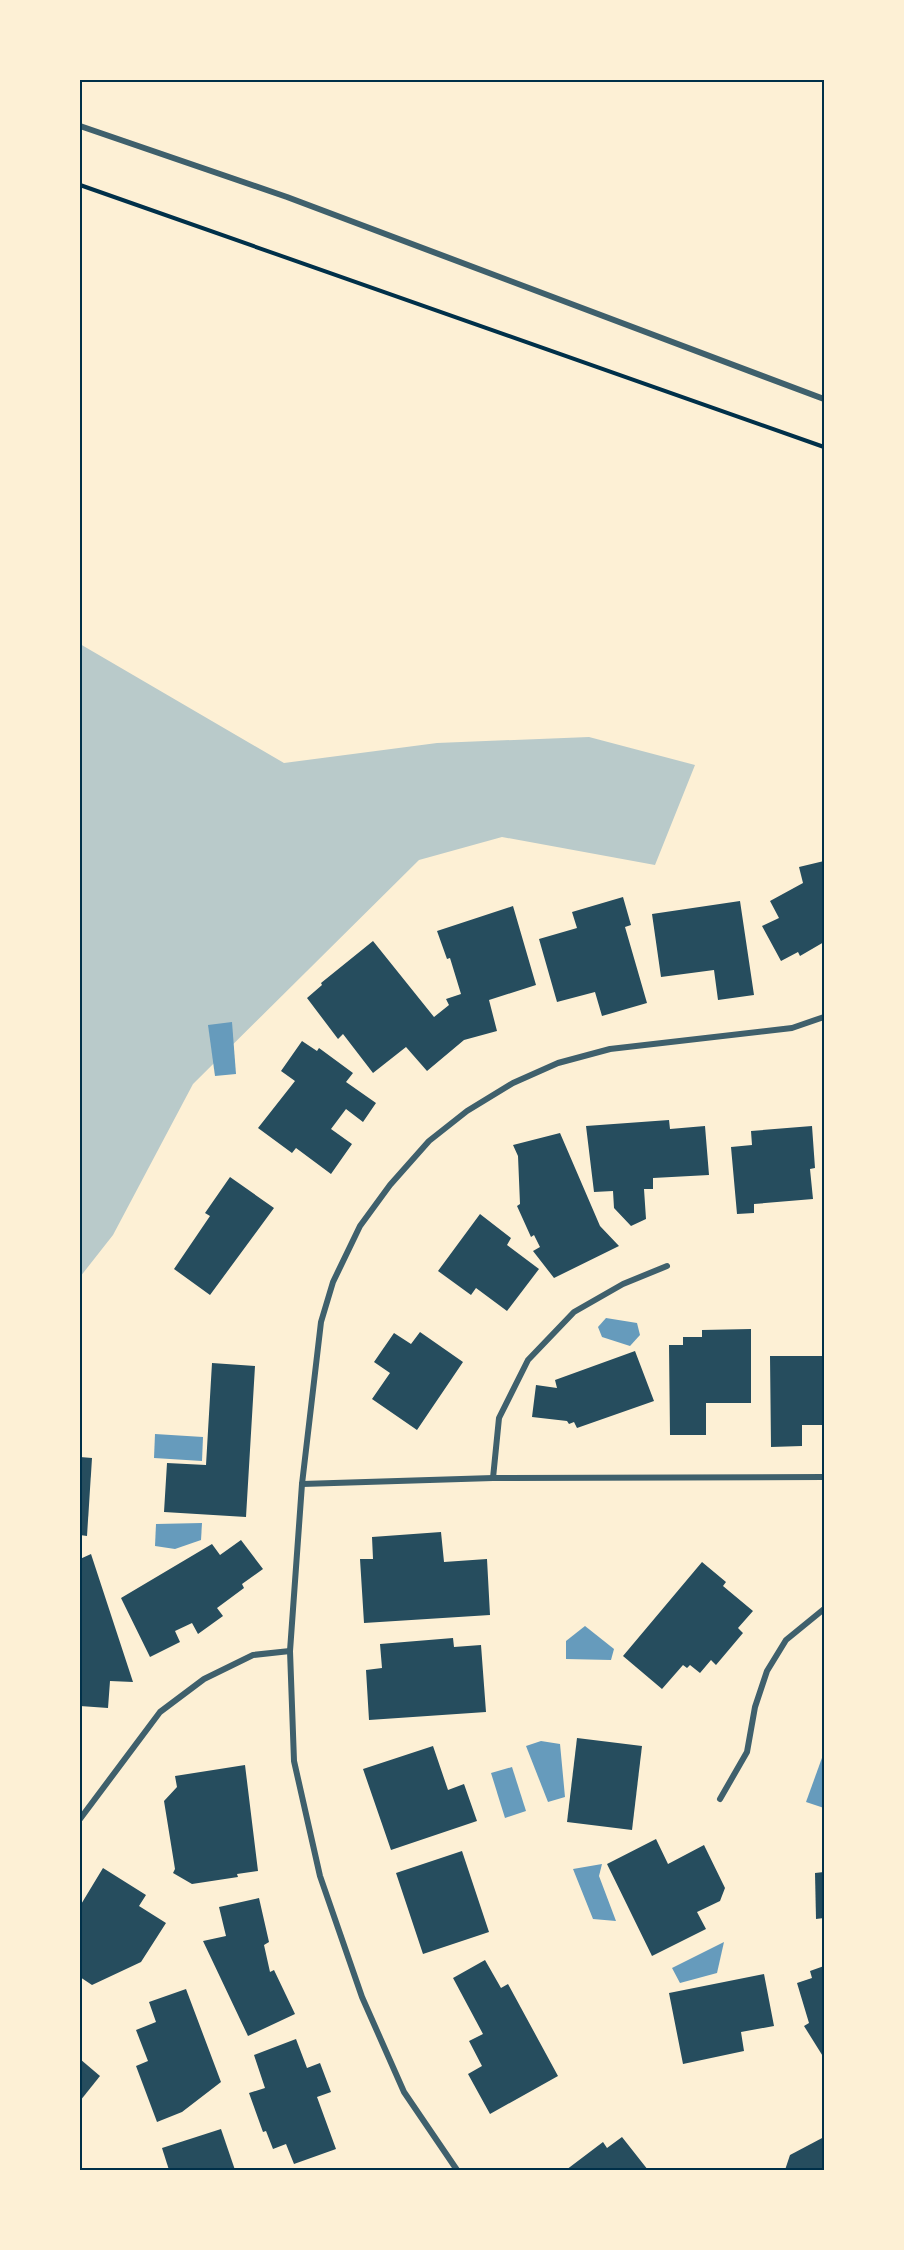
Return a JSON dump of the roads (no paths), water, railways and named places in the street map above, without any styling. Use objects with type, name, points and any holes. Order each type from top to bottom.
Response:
[{"type":"street","points":[[80,126],[309,205],[825,399]]},
{"type":"street","points":[[457,2170],[404,2092],[362,1997],[320,1876],[294,1761],[290,1651],[302,1484],[321,1322],[333,1282],[360,1226],[390,1185],[429,1141],[467,1111],[513,1083],[558,1063],[610,1049],[792,1028],[825,1017]]},
{"type":"street","points":[[494,1478],[499,1418],[528,1360],[574,1312],[623,1284],[667,1266]]},
{"type":"street","points":[[302,1484],[494,1478],[825,1477]]},
{"type":"street","points":[[720,1799],[747,1752],[755,1707],[767,1671],[786,1640],[825,1609]]},
{"type":"street","points":[[80,1819],[160,1712],[204,1679],[253,1655],[290,1651]]},
{"type":"water","points":[[232,1022],[236,1074],[215,1076],[208,1025]]},
{"type":"water","points":[[606,1318],[637,1323],[640,1335],[630,1346],[602,1337],[598,1327]]},
{"type":"water","points":[[155,1434],[203,1437],[202,1461],[154,1458]]},
{"type":"water","points":[[202,1523],[201,1540],[175,1549],[155,1546],[156,1524]]},
{"type":"water","points":[[585,1626],[614,1649],[611,1660],[566,1659],[566,1641]]},
{"type":"water","points":[[541,1741],[560,1744],[565,1797],[548,1802],[526,1746]]},
{"type":"water","points":[[824,1756],[824,1808],[806,1802]]},
{"type":"water","points":[[512,1767],[526,1811],[505,1818],[491,1773]]},
{"type":"water","points":[[602,1864],[599,1876],[616,1921],[593,1919],[573,1869]]},
{"type":"water","points":[[724,1942],[717,1973],[680,1983],[672,1968]]}]
